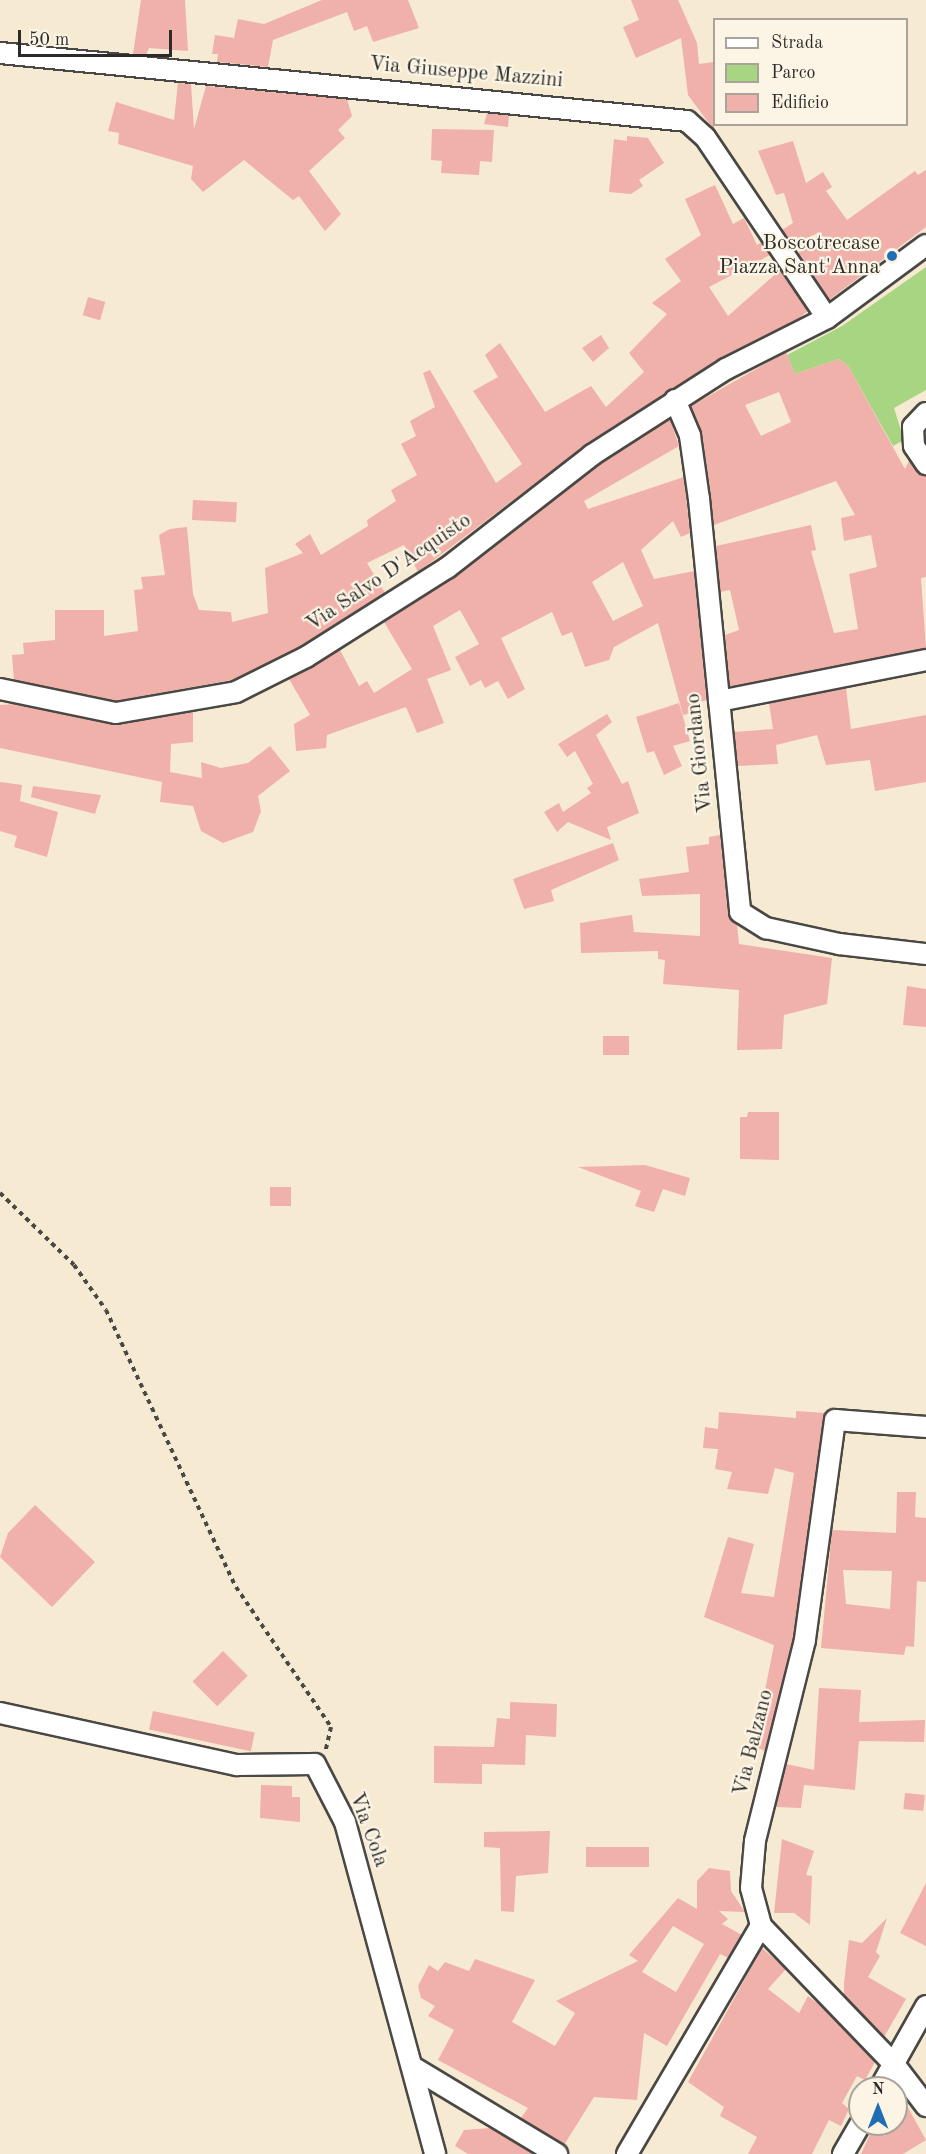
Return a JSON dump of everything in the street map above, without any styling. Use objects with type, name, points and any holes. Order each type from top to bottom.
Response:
[{"type":"street","name":"Via Giuseppe Mazzini","points":[[0,53],[687,121],[705,137],[827,318]]},
{"type":"street","name":"Via Salvo D'Acquisto","points":[[3,689],[116,713],[236,692],[306,657],[447,568],[592,455],[675,400],[827,318],[926,245]]},
{"type":"street","name":"Via Giordano","points":[[675,400],[690,436],[740,912],[766,928],[839,945],[926,954]]},
{"type":"street","points":[[926,413],[913,427],[914,446],[926,464]]},
{"type":"street","points":[[719,701],[926,660]]},
{"type":"street","name":"Via Balzano","points":[[926,1427],[835,1420],[805,1640],[755,1841],[751,1888],[761,1926],[894,2064],[926,2106]]},
{"type":"street","points":[[0,1713],[237,1765],[315,1764]]},
{"type":"street","name":"Via Cola","points":[[315,1764],[345,1822],[416,2069],[435,2154]]},
{"type":"street","points":[[627,2154],[761,1926]]},
{"type":"street","points":[[887,2076],[926,2006]]},
{"type":"street","points":[[416,2069],[557,2154]]},
{"type":"street","points":[[843,2154],[853,2136]]},
{"type":"path","points":[[0,1193],[74,1265],[106,1310],[236,1587],[331,1727],[330,1743],[315,1764]]},
{"type":"green space","points":[[926,267],[926,390],[894,408],[904,440],[893,446],[848,366],[839,359],[795,374],[787,355],[842,326]]},
{"type":"building","points":[[141,0],[185,0],[188,51],[149,48],[146,55],[133,54]]},
{"type":"building","points":[[322,0],[408,0],[419,28],[373,42],[367,26],[354,31],[347,12],[273,40],[268,67],[217,62],[218,54],[212,54],[215,35],[234,38],[238,19],[264,24]]},
{"type":"building","points":[[631,0],[678,0],[697,43],[699,64],[713,62],[714,130],[688,95],[681,38],[636,58],[623,27],[639,20]]},
{"type":"building","points":[[178,83],[191,84],[194,129],[206,86],[347,99],[352,116],[338,130],[345,138],[309,171],[341,214],[325,231],[299,196],[293,200],[244,160],[203,192],[191,179],[193,166],[118,144],[119,133],[108,131],[116,102],[174,120]]},
{"type":"building","points":[[487,113],[509,115],[508,127],[484,124]]},
{"type":"building","points":[[432,129],[494,130],[492,162],[480,161],[479,175],[441,173],[442,161],[431,160]]},
{"type":"building","points":[[627,136],[648,138],[664,163],[639,180],[643,186],[631,194],[609,192],[614,139],[627,141]]},
{"type":"building","points":[[793,141],[806,183],[823,172],[832,187],[826,191],[847,220],[915,171],[918,175],[926,170],[926,227],[829,300],[798,253],[821,232],[792,244],[782,230],[793,223],[784,193],[776,195],[758,151]]},
{"type":"building","points":[[715,185],[733,224],[744,218],[757,245],[762,242],[770,255],[709,287],[728,316],[780,270],[808,311],[798,319],[720,359],[586,445],[418,572],[404,545],[367,563],[385,593],[300,647],[232,680],[116,701],[14,680],[12,655],[24,654],[23,643],[55,640],[55,610],[104,610],[104,636],[138,631],[134,590],[143,589],[141,577],[165,575],[159,535],[170,529],[187,527],[193,594],[199,610],[231,612],[232,622],[268,613],[265,568],[303,553],[295,544],[310,534],[321,555],[368,526],[367,520],[396,501],[391,490],[417,475],[401,444],[416,436],[410,421],[435,407],[423,373],[430,370],[496,483],[522,464],[473,391],[498,377],[485,355],[500,343],[545,412],[591,386],[606,407],[644,372],[629,353],[667,314],[652,303],[681,281],[665,259],[701,235],[685,199]]},
{"type":"building","points":[[88,297],[105,302],[100,320],[83,315]]},
{"type":"building","points":[[601,335],[609,348],[593,362],[582,348]]},
{"type":"building","points":[[786,352],[795,374],[839,359],[848,366],[905,469],[909,461],[926,476],[926,577],[921,578],[926,648],[730,687],[725,635],[739,630],[730,590],[720,592],[716,546],[811,525],[816,550],[811,551],[834,633],[858,629],[849,574],[877,567],[871,535],[844,541],[841,518],[855,515],[836,481],[714,525],[702,434],[691,406]],"holes":[[[779,392],[791,422],[761,436],[745,405]]]},
{"type":"building","points":[[670,419],[679,446],[584,501],[588,509],[684,477],[690,533],[681,537],[673,521],[641,550],[654,579],[694,571],[707,700],[696,703],[698,711],[683,715],[658,623],[614,647],[609,660],[585,667],[572,632],[562,636],[552,612],[501,638],[525,689],[508,699],[498,681],[485,688],[481,680],[470,686],[455,657],[479,644],[460,610],[433,626],[451,670],[427,679],[444,723],[417,733],[406,707],[327,735],[326,748],[296,751],[294,724],[310,715],[289,679],[340,650],[359,686],[367,681],[374,693],[412,669],[384,622],[454,577],[599,465]],"holes":[[[623,562],[643,606],[613,621],[592,582]]]},
{"type":"building","points":[[193,500],[237,502],[236,522],[192,520]]},
{"type":"building","points":[[846,688],[851,729],[926,715],[926,782],[875,791],[870,760],[826,765],[817,735],[776,745],[778,764],[738,766],[734,732],[773,729],[769,703]]},
{"type":"building","points":[[679,703],[690,741],[673,746],[682,766],[664,775],[654,751],[647,753],[636,717]]},
{"type":"building","points":[[15,704],[114,725],[193,712],[193,742],[171,744],[170,772],[202,778],[201,762],[221,768],[248,763],[270,746],[290,771],[258,796],[261,811],[253,832],[223,843],[201,831],[193,806],[160,802],[162,782],[0,748],[0,705]]},
{"type":"building","points":[[607,714],[612,722],[596,735],[622,784],[628,781],[639,813],[607,827],[611,840],[568,822],[557,832],[544,812],[559,803],[563,812],[591,793],[587,788],[593,784],[575,751],[567,757],[558,744]]},
{"type":"building","points":[[0,782],[22,785],[20,801],[58,812],[47,857],[14,847],[17,836],[0,831]]},
{"type":"building","points":[[33,786],[101,795],[95,814],[31,797]]},
{"type":"building","points":[[720,835],[728,913],[737,924],[739,944],[832,958],[827,1004],[784,1015],[782,1049],[737,1050],[739,990],[663,984],[665,960],[658,959],[658,951],[581,953],[580,923],[623,916],[632,915],[634,932],[700,936],[700,894],[642,896],[639,879],[689,872],[686,847],[709,844],[709,837]]},
{"type":"building","points":[[613,843],[619,860],[551,890],[554,901],[524,909],[513,879]]},
{"type":"building","points":[[907,986],[926,989],[926,1027],[903,1025]]},
{"type":"building","points":[[603,1036],[629,1036],[629,1055],[603,1055]]},
{"type":"building","points":[[748,1112],[779,1112],[779,1160],[740,1159],[740,1117],[747,1117]]},
{"type":"building","points":[[645,1165],[690,1178],[685,1196],[663,1189],[654,1212],[635,1206],[641,1191],[578,1167]]},
{"type":"building","points":[[270,1187],[291,1187],[291,1206],[270,1206]]},
{"type":"building","points":[[796,1411],[825,1413],[793,1638],[765,1751],[754,1746],[774,1645],[704,1617],[728,1537],[754,1544],[741,1593],[774,1597],[794,1473],[775,1468],[768,1494],[727,1489],[732,1472],[715,1469],[718,1449],[703,1448],[705,1427],[718,1429],[719,1412],[796,1418]]},
{"type":"building","points":[[897,1492],[916,1492],[915,1517],[926,1518],[926,1582],[917,1581],[914,1647],[906,1646],[904,1655],[821,1648],[832,1530],[896,1533]],"holes":[[[843,1570],[892,1571],[890,1609],[846,1604]]]},
{"type":"building","points":[[35,1505],[95,1562],[52,1607],[0,1557],[8,1533]]},
{"type":"building","points":[[223,1651],[248,1676],[217,1706],[193,1681]]},
{"type":"building","points":[[819,1688],[861,1690],[859,1722],[925,1720],[924,1742],[859,1741],[855,1790],[804,1785],[801,1808],[776,1807],[786,1764],[814,1770]]},
{"type":"building","points":[[510,1702],[557,1704],[556,1737],[526,1735],[525,1765],[482,1764],[482,1784],[434,1783],[434,1746],[494,1747],[497,1718],[510,1719]]},
{"type":"building","points":[[153,1711],[255,1733],[251,1751],[149,1730]]},
{"type":"building","points":[[261,1785],[292,1786],[292,1797],[300,1797],[300,1822],[260,1818]]},
{"type":"building","points":[[905,1793],[925,1795],[923,1811],[903,1809]]},
{"type":"building","points":[[550,1831],[548,1873],[516,1876],[514,1912],[501,1911],[500,1848],[484,1847],[484,1832]]},
{"type":"building","points":[[782,1839],[814,1851],[806,1875],[812,1876],[810,1925],[794,1913],[774,1913]]},
{"type":"building","points":[[586,1847],[649,1847],[649,1867],[586,1867]]},
{"type":"building","points":[[709,1868],[730,1871],[731,1891],[745,1912],[719,1911],[728,1919],[722,1924],[742,1935],[729,1958],[720,1954],[667,2046],[644,2033],[637,2100],[594,2097],[564,2145],[521,2118],[528,2108],[438,2060],[454,2030],[428,2016],[435,2006],[421,1998],[418,1986],[429,1965],[438,1971],[445,1962],[469,1971],[475,1959],[535,1980],[512,2022],[555,2046],[575,2013],[556,2001],[638,1961],[629,1955],[678,1898],[697,1909],[697,1881]],"holes":[[[673,1926],[704,1944],[676,1992],[642,1972]]]},
{"type":"building","points":[[926,1883],[926,1946],[900,1933]]},
{"type":"building","points":[[887,1918],[876,1952],[880,1956],[868,1977],[906,1999],[884,2037],[844,1995],[844,1983],[849,1940],[862,1943]]},
{"type":"building","points":[[762,1948],[786,1969],[768,1989],[799,2013],[808,1996],[820,2005],[875,2062],[867,2076],[848,2076],[848,2092],[842,2103],[848,2111],[841,2126],[829,2120],[812,2154],[748,2154],[757,2137],[720,2116],[724,2107],[688,2082]]},
{"type":"building","points":[[908,2108],[926,2140],[903,2154],[861,2154],[869,2136],[908,2136]]},
{"type":"building","points":[[491,2128],[534,2154],[468,2154],[455,2146],[464,2130]]},
{"type":"place","name":"Boscotrecase Piazza Sant'Anna","points":[[892,256]]}]
